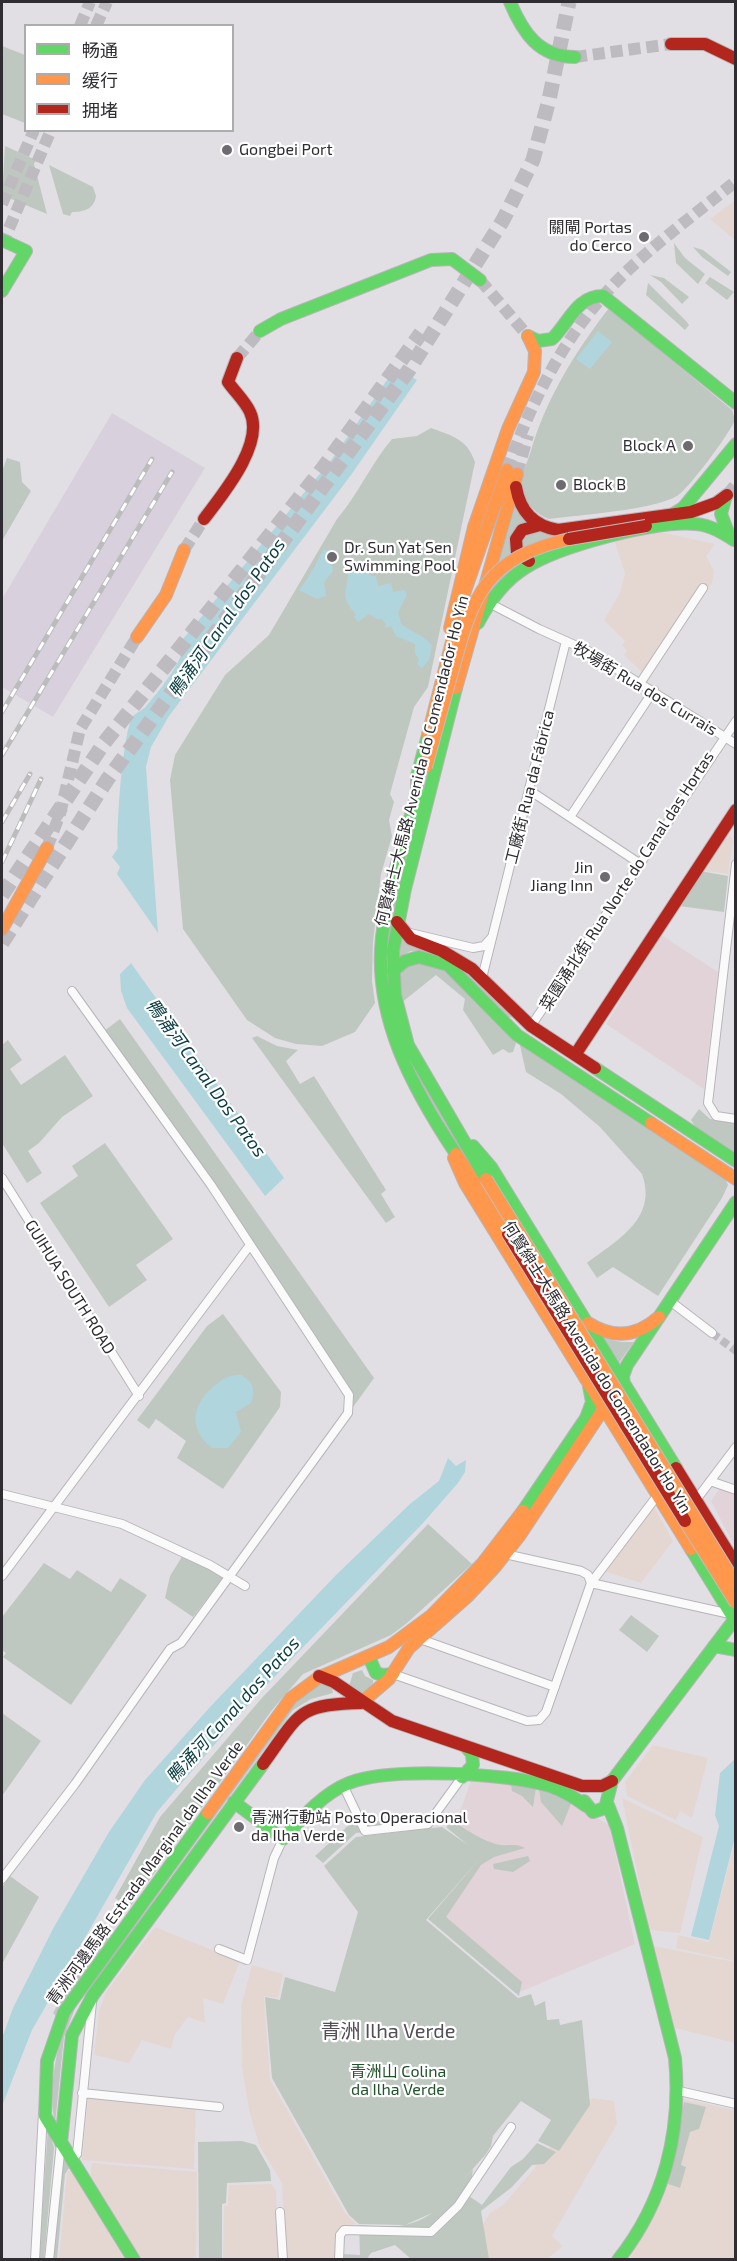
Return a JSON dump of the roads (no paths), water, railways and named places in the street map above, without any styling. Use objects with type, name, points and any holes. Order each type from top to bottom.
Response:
[{"type":"main road","points":[[510,2],[524,32],[537,46],[556,57],[575,57]]},
{"type":"main road","points":[[671,44],[692,40],[703,42],[735,59]]},
{"type":"main road","points":[[2,240],[26,250],[2,291]]},
{"type":"main road","points":[[260,331],[281,319],[431,260],[452,259],[480,280]]},
{"type":"main road","points":[[441,682],[456,598],[474,527],[508,429],[534,372],[535,355],[528,336],[538,341],[552,339],[583,300],[593,295],[603,296],[735,403]]},
{"type":"main road","points":[[204,519],[241,468],[253,429],[252,413],[228,382],[237,358]]},
{"type":"main road","points":[[417,794],[465,621],[474,600],[488,581],[512,559],[537,547],[646,526],[669,516],[686,506],[735,444]]},
{"type":"main road","points":[[512,472],[519,504],[528,516],[540,525],[566,530],[651,516],[669,516],[713,504],[727,495],[722,506],[721,520],[725,530],[735,541]]},
{"type":"main road","name":"何賢紳士大馬路 Avenida do Comendador Ho Yin","points":[[482,1182],[396,1049],[386,1014],[381,978],[384,923],[417,794],[417,776],[441,682],[465,591],[512,472]]},
{"type":"main road","name":"何賢紳士大馬路 Avenida do Comendador Ho Yin","points":[[512,472],[400,927],[393,971],[398,1012],[408,1045],[445,1124],[465,1183],[716,1591],[734,1613]]},
{"type":"main road","points":[[540,525],[521,531],[515,545],[522,558],[532,561],[539,560],[574,547],[685,524],[713,528],[735,541]]},
{"type":"main road","points":[[137,637],[166,595],[184,550]]},
{"type":"main road","points":[[469,646],[489,603],[510,580],[539,560]]},
{"type":"main road","points":[[633,1111],[617,1093],[574,1063],[575,1055],[735,810]]},
{"type":"main road","points":[[2,929],[47,848]]},
{"type":"main road","points":[[400,927],[411,939],[452,956],[482,978],[531,1026],[735,1161]]},
{"type":"main road","points":[[393,971],[400,963],[413,957],[444,962],[460,974],[499,1019],[523,1039],[735,1179]]},
{"type":"main road","points":[[499,1019],[531,1026]]},
{"type":"main road","points":[[668,1135],[676,1122]]},
{"type":"main road","name":"何賢紳士大馬路 Avenida do Comendador Ho Yin","points":[[445,1124],[490,1167],[735,1565]]},
{"type":"main road","points":[[482,1182],[735,1584]]},
{"type":"main road","points":[[482,1182],[734,1613],[714,1646],[612,1781],[609,1801]]},
{"type":"main road","points":[[624,1384],[623,1376],[627,1365],[735,1202]]},
{"type":"main road","points":[[538,1303],[527,1271],[532,1262],[549,1262]]},
{"type":"main road","points":[[577,1308],[596,1329],[618,1335],[641,1331],[659,1317]]},
{"type":"main road","points":[[564,1344],[575,1346],[585,1341],[585,1327],[577,1308]]},
{"type":"main road","points":[[376,1713],[391,1676],[410,1648],[468,1596],[505,1554],[604,1409],[614,1389],[611,1363]]},
{"type":"main road","name":"青洲河邊馬路 Estrada Marginal da Ilha Verde","points":[[134,2259],[47,2122],[44,2110],[47,2061],[52,2044],[73,1998],[298,1691],[401,1639],[432,1615],[488,1560],[512,1530],[586,1418],[592,1402],[589,1385]]},
{"type":"main road","points":[[654,1491],[638,1460],[639,1453],[645,1445],[662,1445]]},
{"type":"main road","points":[[677,1527],[693,1528],[700,1519],[687,1486]]},
{"type":"main road","points":[[714,1646],[735,1650]]},
{"type":"main road","points":[[369,1657],[370,1665],[375,1673],[391,1676]]},
{"type":"main road","points":[[361,1703],[391,1676]]},
{"type":"main road","points":[[325,1678],[336,1691],[332,1702]]},
{"type":"main road","points":[[325,1678],[376,1713],[465,1746],[605,1790],[617,1828],[675,2058],[679,2091],[671,2141],[657,2195],[637,2235],[618,2259]]},
{"type":"main road","name":"青洲河邊馬路 Estrada Marginal da Ilha Verde","points":[[61,2143],[72,2035],[93,1995],[299,1716],[314,1706],[332,1702],[361,1703]]},
{"type":"main road","points":[[462,1777],[473,1765],[472,1754],[465,1746]]},
{"type":"main road","points":[[234,1802],[283,1839],[323,1796],[362,1778],[382,1775],[506,1778],[573,1794],[591,1809],[612,1821],[617,1828]]},
{"type":"main road","points":[[591,1809],[584,1798],[594,1787],[612,1781]]},
{"type":"main road","points":[[591,1809],[609,1801]]},
{"type":"street","points":[[639,685],[703,588]]},
{"type":"street","name":"牧場街 Rua dos Currais","points":[[489,603],[588,651],[639,685],[654,690],[735,744]]},
{"type":"street","name":"工廠街 Rua da Fábrica","points":[[482,978],[566,641]]},
{"type":"street","points":[[570,817],[654,690]]},
{"type":"street","name":"菜園涌北街 Rua Norte do Canal das Hortas","points":[[531,1026],[735,720]]},
{"type":"street","points":[[529,790],[639,863]]},
{"type":"street","points":[[735,864],[708,1103],[716,1116],[735,1119]]},
{"type":"street","points":[[400,927],[474,948],[486,944],[493,933]]},
{"type":"street","points":[[2,1879],[75,1784],[170,1649],[181,1643],[348,1413],[349,1395],[211,1185],[72,991]]},
{"type":"street","name":"GUIHUA SOUTH ROAD","points":[[2,1178],[139,1396]]},
{"type":"street","points":[[2,1576],[250,1245]]},
{"type":"street","points":[[670,1301],[712,1334]]},
{"type":"street","points":[[696,1500],[735,1448]]},
{"type":"street","points":[[710,1481],[735,1490]]},
{"type":"street","points":[[391,1676],[526,1721],[539,1720],[546,1712],[591,1583],[654,1491]]},
{"type":"street","points":[[2,1494],[56,1505],[122,1524],[245,1586]]},
{"type":"street","points":[[505,1554],[581,1571],[588,1575],[591,1583]]},
{"type":"street","points":[[591,1583],[734,1613]]},
{"type":"street","points":[[420,1639],[555,1686]]},
{"type":"street","points":[[344,1785],[365,1831],[428,1824],[462,1777]]},
{"type":"street","points":[[219,1949],[247,1960],[273,1858],[283,1839]]},
{"type":"street","name":"青洲河邊馬路 Estrada Marginal da Ilha Verde","points":[[71,2160],[78,2154],[93,1995]]},
{"type":"street","points":[[679,2091],[735,2104]]},
{"type":"street","points":[[82,2093],[219,2107]]},
{"type":"street","points":[[35,2259],[44,2110]]},
{"type":"street","points":[[339,2259],[340,2235],[344,2230],[431,2232],[458,2206],[511,2127]]},
{"type":"street","points":[[50,2259],[61,2143]]},
{"type":"street","points":[[280,2212],[283,2259]]},
{"type":"water","points":[[598,331],[612,342],[590,369],[576,359]]},
{"type":"water","name":"鴨涌河 Canal Dos Patos","points":[[396,367],[417,380],[351,475],[169,716],[151,747],[146,767],[158,933],[117,874],[120,867],[112,857],[118,848],[119,801],[129,725],[133,716],[146,707],[171,673],[184,646],[183,639],[332,459]]},
{"type":"water","points":[[323,550],[329,550],[333,571],[324,582],[326,596],[317,599],[299,590]]},
{"type":"water","points":[[366,570],[371,576],[376,576],[378,586],[391,583],[393,592],[404,590],[407,594],[398,613],[402,625],[426,639],[432,646],[429,660],[422,668],[417,664],[419,659],[415,654],[415,644],[396,636],[391,626],[385,628],[386,624],[382,619],[369,614],[358,622],[354,617],[356,615],[345,594],[348,573]]},
{"type":"water","points":[[131,963],[284,1178],[265,1196],[127,1008],[121,991],[120,974]]},
{"type":"water","points":[[241,1375],[251,1383],[253,1394],[251,1403],[236,1412],[241,1432],[228,1448],[212,1448],[199,1434],[196,1426],[200,1402],[218,1382]]},
{"type":"water","name":"鴨涌河 Canal dos Patos","points":[[448,1458],[456,1466],[466,1460],[465,1472],[458,1483],[423,1523],[256,1696],[157,1812],[32,2030],[2,2106],[2,2038],[13,2008],[54,1927],[109,1832],[145,1780],[210,1707],[337,1574],[410,1504],[439,1481]]},
{"type":"water","points":[[735,1759],[735,1837],[709,1940],[691,1936],[719,1826],[715,1815],[720,1773]]},
{"type":"tunnel","points":[[81,24],[90,2]]},
{"type":"tunnel","points":[[97,24],[107,2]]},
{"type":"tunnel","points":[[2,943],[107,780],[409,370],[503,220],[533,160],[549,100],[569,2]]},
{"type":"tunnel","points":[[575,57],[671,44]]},
{"type":"tunnel","points":[[2,204],[33,132]]},
{"type":"tunnel","points":[[2,245],[50,132]]},
{"type":"tunnel","points":[[507,470],[540,391],[585,318],[636,262],[736,181]]},
{"type":"tunnel","points":[[480,280],[528,336]]},
{"type":"tunnel","points":[[237,358],[260,331]]},
{"type":"tunnel","points":[[2,895],[104,743],[323,468],[421,333]]},
{"type":"tunnel","points":[[517,474],[528,435]]},
{"type":"tunnel","points":[[727,495],[736,484]]},
{"type":"tunnel","points":[[184,550],[204,519]]},
{"type":"tunnel","points":[[47,848],[60,814],[80,729],[137,637]]},
{"type":"tunnel","points":[[712,1333],[736,1351]]},
{"type":"railway","points":[[2,712],[152,459]]},
{"type":"railway","points":[[2,755],[172,472]]},
{"type":"railway","points":[[2,822],[30,774]]},
{"type":"railway","points":[[2,862],[41,779]]},
{"type":"place","name":"Gongbei Port","points":[[227,150]]},
{"type":"place","name":"關閘 Portas do Cerco","points":[[644,237]]},
{"type":"place","name":"Block A","points":[[688,446]]},
{"type":"place","name":"Block B","points":[[561,485]]},
{"type":"place","name":"Dr. Sun Yat Sen Swimming Pool","points":[[332,557]]},
{"type":"place","name":"Jin Jiang Inn","points":[[605,877]]},
{"type":"place","name":"青洲行動站 Posto Operacional da Ilha Verde","points":[[239,1827]]},
{"type":"district","name":"青洲 Ilha Verde","points":[[388,2031]]},
{"type":"park label","name":"青洲山 Colina da Ilha Verde","points":[[398,2081]]}]
